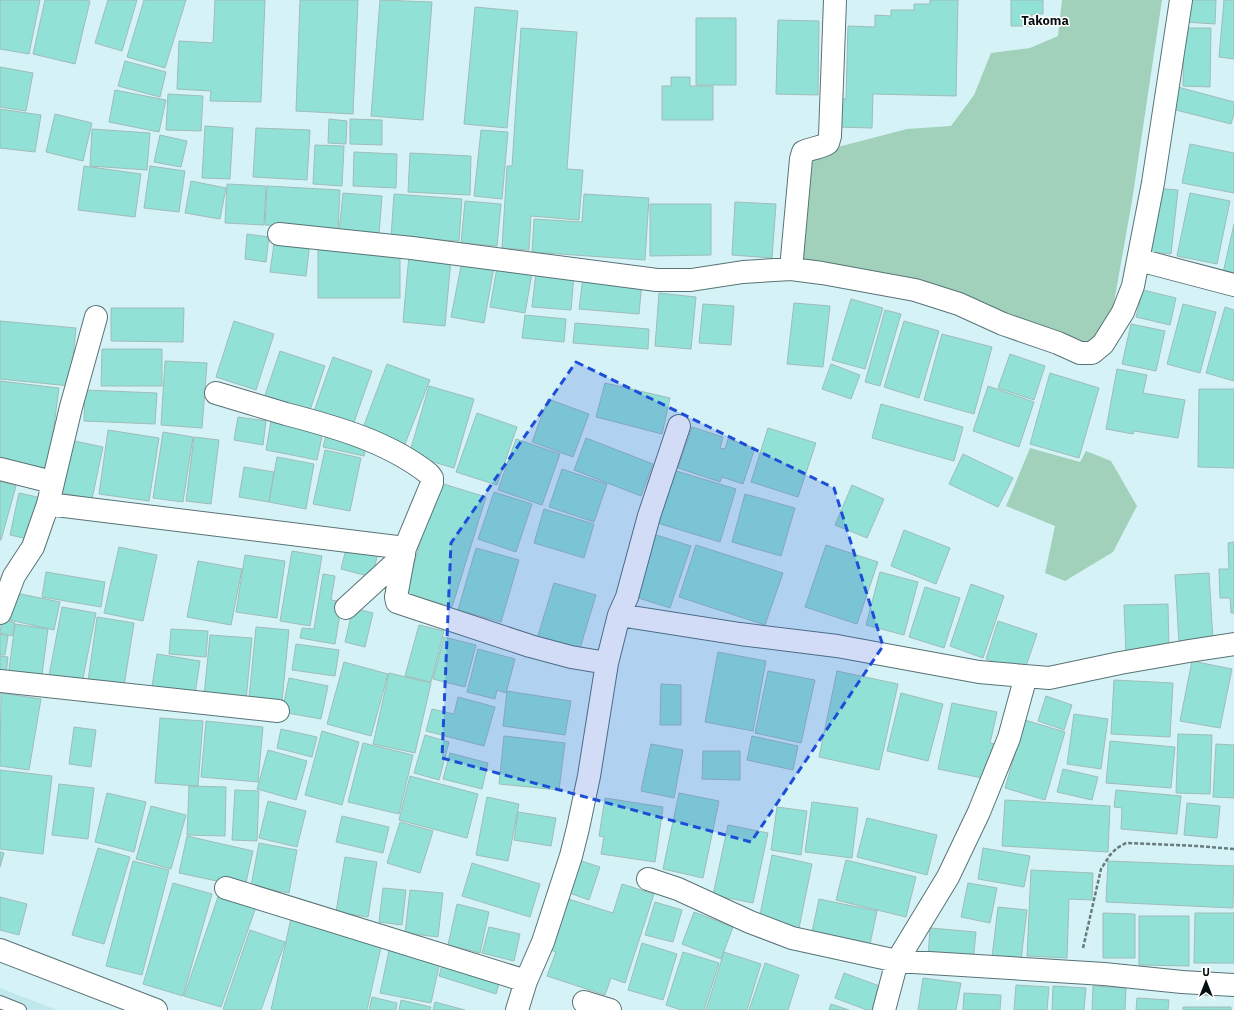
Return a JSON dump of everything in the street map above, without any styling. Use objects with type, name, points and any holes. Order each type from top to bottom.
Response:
[{"type":"street","points":[[791,269],[803,152],[812,148],[823,146],[828,143],[830,136],[835,0]]},
{"type":"street","points":[[279,234],[420,249],[657,280],[691,280],[743,272],[791,269],[836,275],[915,290],[959,304],[1003,324],[1058,343],[1080,353],[1092,353],[1103,344],[1128,302],[1133,286],[1155,168],[1181,0]]},
{"type":"street","points":[[1139,260],[1234,285]]},
{"type":"street","points":[[0,613],[14,576],[33,547],[48,504],[71,407],[96,317]]},
{"type":"street","points":[[216,394],[356,434],[402,456],[429,474],[432,478],[432,483],[405,552],[396,596],[397,602],[530,646],[571,657],[607,663]]},
{"type":"street","points":[[517,1010],[571,856],[589,776],[607,663],[619,615],[627,597],[649,516],[679,426]]},
{"type":"street","points":[[0,469],[52,482]]},
{"type":"street","points":[[48,504],[405,552]]},
{"type":"street","points":[[346,608],[405,552]]},
{"type":"street","points":[[619,615],[740,634],[837,646],[979,672],[1049,678],[1120,663],[1234,644]]},
{"type":"street","points":[[884,1010],[897,961],[936,897],[970,833],[1009,738],[1026,676]]},
{"type":"street","points":[[0,681],[278,711]]},
{"type":"street","points":[[648,879],[678,889],[750,922],[792,938],[897,961],[1078,972],[1182,982],[1234,985]]},
{"type":"street","points":[[226,888],[526,981]]},
{"type":"street","points":[[0,950],[156,1010]]},
{"type":"street","points":[[584,1002],[610,1010]]},
{"type":"lane","points":[[0,1002],[20,1010]]},
{"type":"path","points":[[1078,972],[1096,897],[1101,869],[1110,855],[1117,848],[1126,843],[1234,849]]},
{"type":"highlighted area","points":[[576,362],[834,488],[883,646],[751,842],[442,758],[451,543]]},
{"type":"shaded area","points":[[0,988],[57,1010],[0,1010]]},
{"type":"green space","points":[[1062,0],[1162,0],[1132,201],[1110,325],[1094,349],[939,306],[788,273],[811,154],[907,129],[951,126],[974,95],[991,53],[1030,48],[1058,36]]},
{"type":"green space","points":[[1030,448],[1080,462],[1086,451],[1111,461],[1137,506],[1113,552],[1065,581],[1045,573],[1055,526],[1006,506]]},
{"type":"building","points":[[0,0],[40,0],[29,54],[0,49]]},
{"type":"building","points":[[45,0],[90,1],[75,64],[33,54]]},
{"type":"building","points":[[108,0],[137,0],[122,51],[95,43]]},
{"type":"building","points":[[144,0],[186,0],[165,68],[127,57]]},
{"type":"building","points":[[215,0],[265,0],[261,102],[210,101],[211,91],[177,89],[179,41],[213,43]]},
{"type":"building","points":[[300,0],[358,0],[353,114],[296,111]]},
{"type":"building","points":[[380,0],[432,2],[423,120],[371,116]]},
{"type":"building","points":[[930,0],[958,0],[956,96],[873,94],[872,128],[835,127],[836,99],[846,99],[848,26],[875,27],[875,15],[891,16],[891,10],[914,10],[914,4],[930,4]]},
{"type":"building","points":[[1011,0],[1043,0],[1043,14],[1032,14],[1032,26],[1011,26]]},
{"type":"building","points":[[1185,0],[1216,0],[1215,24],[1184,22]]},
{"type":"building","points":[[1224,0],[1234,0],[1234,59],[1219,57]]},
{"type":"building","points":[[475,7],[518,11],[507,128],[464,124]]},
{"type":"building","points":[[696,18],[736,18],[736,85],[696,85]]},
{"type":"building","points":[[778,20],[819,21],[818,95],[776,94]]},
{"type":"building","points":[[521,28],[577,32],[567,169],[583,170],[579,220],[531,216],[529,250],[502,248],[507,166],[512,166]]},
{"type":"building","points":[[1184,28],[1211,28],[1210,87],[1183,86]]},
{"type":"building","points":[[125,61],[166,72],[160,97],[118,86]]},
{"type":"building","points":[[0,67],[33,73],[26,111],[0,107]]},
{"type":"building","points":[[671,77],[690,77],[690,86],[713,86],[713,120],[662,120],[662,86],[671,86]]},
{"type":"building","points":[[1178,87],[1234,102],[1234,114],[1231,124],[1172,109]]},
{"type":"building","points":[[115,90],[166,100],[159,132],[109,122]]},
{"type":"building","points":[[168,94],[203,96],[201,131],[166,130]]},
{"type":"building","points":[[0,109],[41,115],[35,152],[0,148]]},
{"type":"building","points":[[55,114],[92,123],[83,161],[46,152]]},
{"type":"building","points":[[329,119],[347,121],[346,144],[328,143]]},
{"type":"building","points":[[350,119],[382,120],[382,145],[350,144]]},
{"type":"building","points":[[205,126],[233,128],[230,179],[202,178]]},
{"type":"building","points":[[256,128],[310,130],[307,180],[253,177]]},
{"type":"building","points":[[92,129],[150,133],[147,170],[90,166]]},
{"type":"building","points":[[481,130],[508,132],[502,199],[474,196]]},
{"type":"building","points":[[160,135],[187,141],[181,167],[154,162]]},
{"type":"building","points":[[1190,144],[1234,153],[1234,193],[1182,183]]},
{"type":"building","points":[[315,145],[344,146],[342,186],[313,184]]},
{"type":"building","points":[[354,152],[397,154],[396,188],[353,186]]},
{"type":"building","points":[[410,153],[471,156],[470,195],[408,192]]},
{"type":"building","points":[[84,166],[141,174],[135,217],[78,210]]},
{"type":"building","points":[[150,166],[185,171],[179,212],[144,208]]},
{"type":"building","points":[[191,181],[226,188],[220,219],[185,213]]},
{"type":"building","points":[[227,184],[266,186],[264,225],[225,223]]},
{"type":"building","points":[[267,186],[340,190],[338,229],[265,225]]},
{"type":"building","points":[[1154,188],[1178,190],[1171,254],[1148,252]]},
{"type":"building","points":[[343,193],[382,196],[379,235],[339,231]]},
{"type":"building","points":[[1190,193],[1230,201],[1217,264],[1177,256]]},
{"type":"building","points":[[394,194],[462,199],[459,241],[391,237]]},
{"type":"building","points":[[584,194],[649,198],[645,260],[532,252],[534,219],[582,222]]},
{"type":"building","points":[[465,201],[501,204],[497,246],[461,243]]},
{"type":"building","points":[[735,202],[776,204],[772,258],[732,255]]},
{"type":"building","points":[[650,204],[711,204],[711,255],[650,256]]},
{"type":"building","points":[[1234,224],[1234,275],[1223,273]]},
{"type":"building","points":[[247,234],[269,237],[266,262],[245,259]]},
{"type":"building","points":[[275,237],[310,242],[306,276],[270,272]]},
{"type":"building","points":[[318,248],[400,249],[400,298],[318,298]]},
{"type":"building","points":[[409,255],[451,259],[445,326],[403,322]]},
{"type":"building","points":[[462,261],[494,267],[484,323],[451,317]]},
{"type":"building","points":[[498,262],[533,268],[525,313],[490,307]]},
{"type":"building","points":[[536,272],[574,275],[571,310],[532,307]]},
{"type":"building","points":[[583,277],[642,282],[639,314],[579,309]]},
{"type":"building","points":[[1143,290],[1176,298],[1170,325],[1136,317]]},
{"type":"building","points":[[659,293],[696,297],[691,349],[655,346]]},
{"type":"building","points":[[851,299],[883,308],[865,369],[832,360]]},
{"type":"building","points":[[794,303],[830,306],[823,367],[787,364]]},
{"type":"building","points":[[703,304],[734,306],[731,345],[699,343]]},
{"type":"building","points":[[1183,304],[1216,312],[1200,373],[1167,364]]},
{"type":"building","points":[[1225,307],[1234,310],[1234,381],[1206,373]]},
{"type":"building","points":[[111,308],[184,308],[183,342],[111,341]]},
{"type":"building","points":[[885,310],[901,314],[880,386],[865,382]]},
{"type":"building","points":[[525,315],[566,319],[564,342],[522,338]]},
{"type":"building","points":[[0,321],[76,328],[70,386],[0,379]]},
{"type":"building","points":[[234,321],[274,334],[256,390],[216,377]]},
{"type":"building","points":[[904,321],[939,331],[919,398],[884,387]]},
{"type":"building","points":[[575,323],[649,329],[648,349],[573,343]]},
{"type":"building","points":[[1131,324],[1165,331],[1156,371],[1122,364]]},
{"type":"building","points":[[942,334],[992,347],[974,414],[924,400]]},
{"type":"building","points":[[102,349],[162,349],[162,386],[101,386]]},
{"type":"building","points":[[280,351],[325,366],[308,416],[263,401]]},
{"type":"building","points":[[1010,354],[1045,366],[1034,400],[998,388]]},
{"type":"building","points":[[333,357],[372,371],[352,428],[313,414]]},
{"type":"building","points":[[165,361],[207,363],[202,428],[161,425]]},
{"type":"building","points":[[387,364],[430,380],[403,449],[361,433]]},
{"type":"building","points":[[831,364],[860,375],[851,399],[822,389]]},
{"type":"building","points":[[1117,369],[1147,375],[1143,393],[1185,400],[1178,438],[1134,431],[1133,434],[1106,429]]},
{"type":"building","points":[[1050,373],[1099,388],[1079,458],[1030,444]]},
{"type":"building","points":[[0,381],[59,388],[48,471],[0,465]]},
{"type":"building","points":[[605,383],[670,398],[662,434],[596,417]]},
{"type":"building","points":[[429,386],[474,399],[454,468],[409,455]]},
{"type":"building","points":[[988,386],[1034,402],[1019,447],[973,431]]},
{"type":"building","points":[[1199,389],[1234,389],[1234,468],[1198,467]]},
{"type":"building","points":[[85,390],[157,393],[155,424],[84,421]]},
{"type":"building","points":[[548,399],[589,414],[573,457],[532,442]]},
{"type":"building","points":[[881,404],[963,427],[954,461],[872,438]]},
{"type":"building","points":[[477,413],[517,427],[497,485],[456,472]]},
{"type":"building","points":[[238,417],[266,421],[263,445],[234,440]]},
{"type":"building","points":[[271,421],[323,431],[317,460],[266,450]]},
{"type":"building","points":[[692,427],[723,437],[720,448],[725,449],[728,439],[755,448],[743,484],[722,477],[720,482],[678,468]]},
{"type":"building","points":[[768,428],[816,443],[798,497],[751,482]]},
{"type":"building","points":[[108,430],[159,438],[149,501],[99,494]]},
{"type":"building","points":[[163,432],[193,437],[183,502],[153,498]]},
{"type":"building","points":[[326,435],[366,444],[364,456],[323,447]]},
{"type":"building","points":[[194,437],[219,440],[211,504],[186,501]]},
{"type":"building","points":[[586,438],[653,464],[641,496],[574,470]]},
{"type":"building","points":[[516,439],[560,454],[542,505],[498,490]]},
{"type":"building","points":[[70,440],[103,447],[92,499],[59,492]]},
{"type":"building","points":[[325,450],[361,458],[350,511],[313,504]]},
{"type":"building","points":[[963,454],[1013,478],[998,507],[949,484]]},
{"type":"building","points":[[277,457],[314,464],[306,509],[269,502]]},
{"type":"building","points":[[244,467],[274,472],[269,502],[239,497]]},
{"type":"building","points":[[562,469],[607,484],[594,522],[549,507]]},
{"type":"building","points":[[670,469],[736,489],[720,542],[654,522]]},
{"type":"building","points":[[0,481],[16,486],[1,540],[0,540]]},
{"type":"building","points":[[437,482],[486,497],[452,607],[406,593]]},
{"type":"building","points":[[852,485],[884,499],[867,538],[835,525]]},
{"type":"building","points":[[494,492],[532,504],[516,552],[478,539]]},
{"type":"building","points":[[19,493],[42,498],[32,540],[10,535]]},
{"type":"building","points":[[745,494],[795,508],[781,556],[732,542]]},
{"type":"building","points":[[544,509],[594,524],[584,558],[534,543]]},
{"type":"building","points":[[904,530],[950,548],[936,584],[891,566]]},
{"type":"building","points":[[653,534],[691,546],[670,608],[632,596]]},
{"type":"building","points":[[1234,542],[1234,613],[1231,613],[1230,598],[1220,598],[1219,569],[1229,569],[1228,543]]},
{"type":"building","points":[[347,545],[378,553],[372,577],[341,569]]},
{"type":"building","points":[[696,545],[783,573],[765,625],[679,597]]},
{"type":"building","points":[[826,545],[878,562],[857,624],[805,607]]},
{"type":"building","points":[[119,547],[157,555],[143,621],[104,613]]},
{"type":"building","points":[[476,548],[519,560],[501,622],[458,610]]},
{"type":"building","points":[[292,551],[322,556],[310,626],[280,621]]},
{"type":"building","points":[[245,555],[285,561],[277,618],[236,612]]},
{"type":"building","points":[[198,561],[242,569],[231,625],[187,617]]},
{"type":"building","points":[[46,572],[105,582],[101,607],[42,597]]},
{"type":"building","points":[[880,572],[918,582],[904,635],[866,625]]},
{"type":"building","points":[[1209,573],[1213,641],[1179,643],[1175,575]]},
{"type":"building","points":[[323,574],[335,576],[331,600],[342,602],[335,644],[300,638],[302,628],[314,629]]},
{"type":"building","points":[[554,583],[596,595],[578,655],[536,642]]},
{"type":"building","points":[[971,584],[1004,596],[983,658],[950,646]]},
{"type":"building","points":[[925,587],[960,598],[944,648],[909,637]]},
{"type":"building","points":[[11,592],[60,602],[54,630],[5,619]]},
{"type":"building","points":[[1168,604],[1169,651],[1126,653],[1124,605]]},
{"type":"building","points":[[62,607],[96,613],[81,688],[48,681]]},
{"type":"building","points":[[353,608],[373,613],[365,647],[345,642]]},
{"type":"building","points":[[97,617],[134,623],[124,686],[88,681]]},
{"type":"building","points":[[2,619],[15,623],[12,636],[0,633]]},
{"type":"building","points":[[998,621],[1037,634],[1024,672],[986,659]]},
{"type":"building","points":[[15,624],[48,629],[41,682],[8,677]]},
{"type":"building","points":[[419,625],[444,631],[431,682],[405,676]]},
{"type":"building","points":[[256,627],[289,630],[282,701],[249,698]]},
{"type":"building","points":[[171,629],[208,631],[206,657],[169,654]]},
{"type":"building","points":[[0,634],[8,636],[5,655],[0,655]]},
{"type":"building","points":[[210,635],[252,638],[246,700],[204,696]]},
{"type":"building","points":[[444,637],[476,645],[465,687],[433,679]]},
{"type":"building","points":[[296,644],[339,650],[335,676],[292,670]]},
{"type":"building","points":[[478,649],[515,659],[506,693],[497,690],[495,699],[467,692]]},
{"type":"building","points":[[718,652],[766,661],[753,731],[705,722]]},
{"type":"building","points":[[157,654],[200,661],[194,700],[151,693]]},
{"type":"building","points":[[0,656],[8,657],[6,675],[0,675]]},
{"type":"building","points":[[1192,661],[1232,669],[1220,728],[1180,721]]},
{"type":"building","points":[[344,662],[388,674],[371,736],[327,724]]},
{"type":"building","points":[[768,671],[815,680],[801,743],[755,733]]},
{"type":"building","points":[[837,671],[898,684],[879,770],[819,757]]},
{"type":"building","points":[[389,673],[431,683],[415,753],[373,744]]},
{"type":"building","points":[[289,678],[328,686],[321,719],[282,712]]},
{"type":"building","points":[[1114,680],[1173,683],[1170,737],[1111,734]]},
{"type":"building","points":[[661,684],[681,685],[681,725],[660,725]]},
{"type":"building","points":[[507,691],[571,701],[565,735],[503,726]]},
{"type":"building","points":[[1,693],[41,699],[29,770],[0,766]]},
{"type":"building","points":[[901,693],[943,704],[928,761],[887,751]]},
{"type":"building","points":[[1046,696],[1072,705],[1064,730],[1038,721]]},
{"type":"building","points":[[458,697],[495,707],[484,746],[426,731],[432,709],[454,714]]},
{"type":"building","points":[[952,703],[997,712],[990,743],[999,745],[992,780],[938,769]]},
{"type":"building","points":[[1074,714],[1108,719],[1101,769],[1067,764]]},
{"type":"building","points":[[160,718],[203,721],[198,786],[155,783]]},
{"type":"building","points":[[1025,720],[1065,732],[1045,800],[1005,788]]},
{"type":"building","points":[[206,721],[263,727],[258,782],[201,777]]},
{"type":"building","points":[[74,727],[96,730],[91,767],[69,764]]},
{"type":"building","points":[[281,729],[317,737],[312,757],[277,748]]},
{"type":"building","points":[[322,731],[359,742],[342,805],[305,795]]},
{"type":"building","points":[[1178,734],[1212,735],[1210,794],[1176,793]]},
{"type":"building","points":[[425,735],[449,742],[439,780],[414,773]]},
{"type":"building","points":[[504,736],[565,743],[559,790],[499,784]]},
{"type":"building","points":[[752,736],[798,746],[793,770],[747,760]]},
{"type":"building","points":[[1110,741],[1175,747],[1171,788],[1106,783]]},
{"type":"building","points":[[363,743],[413,755],[399,814],[348,802]]},
{"type":"building","points":[[651,744],[683,750],[674,798],[641,791]]},
{"type":"building","points":[[1216,744],[1234,745],[1234,798],[1213,797]]},
{"type":"building","points":[[268,750],[307,761],[296,800],[257,789]]},
{"type":"building","points":[[703,751],[740,751],[740,780],[702,779]]},
{"type":"building","points":[[450,753],[488,763],[482,789],[443,779]]},
{"type":"building","points":[[1063,769],[1098,777],[1092,800],[1057,792]]},
{"type":"building","points":[[0,770],[52,776],[43,854],[0,849]]},
{"type":"building","points":[[410,776],[478,794],[467,838],[399,820]]},
{"type":"building","points":[[59,784],[94,788],[88,839],[52,835]]},
{"type":"building","points":[[189,786],[226,787],[225,836],[187,835]]},
{"type":"building","points":[[235,790],[259,791],[257,841],[232,840]]},
{"type":"building","points":[[1116,790],[1181,796],[1177,834],[1121,829],[1122,808],[1114,807]]},
{"type":"building","points":[[107,793],[146,802],[134,852],[95,842]]},
{"type":"building","points":[[679,793],[719,801],[703,878],[663,869]]},
{"type":"building","points":[[487,797],[519,804],[508,861],[476,855]]},
{"type":"building","points":[[605,798],[663,807],[655,862],[601,854],[604,837],[599,836]]},
{"type":"building","points":[[1005,800],[1110,806],[1108,852],[1002,846]]},
{"type":"building","points":[[268,801],[306,811],[297,847],[259,838]]},
{"type":"building","points":[[812,802],[858,808],[852,858],[805,852]]},
{"type":"building","points":[[1187,803],[1220,806],[1217,838],[1184,835]]},
{"type":"building","points":[[151,806],[186,815],[171,869],[136,859]]},
{"type":"building","points":[[777,807],[807,811],[801,855],[771,850]]},
{"type":"building","points":[[518,812],[556,818],[551,846],[514,840]]},
{"type":"building","points":[[342,816],[389,827],[383,853],[336,842]]},
{"type":"building","points":[[867,818],[937,835],[927,875],[857,857]]},
{"type":"building","points":[[400,822],[433,831],[420,873],[387,863]]},
{"type":"building","points":[[728,825],[768,833],[753,903],[713,895]]},
{"type":"building","points":[[187,836],[253,851],[245,887],[179,873]]},
{"type":"building","points":[[259,843],[297,850],[289,893],[251,886]]},
{"type":"building","points":[[98,848],[130,857],[104,944],[72,935]]},
{"type":"building","points":[[983,848],[1030,856],[1024,887],[978,879]]},
{"type":"building","points":[[0,852],[4,853],[0,867]]},
{"type":"building","points":[[772,855],[812,864],[798,933],[758,925]]},
{"type":"building","points":[[345,857],[377,862],[368,917],[336,912]]},
{"type":"building","points":[[572,858],[600,867],[589,900],[561,890]]},
{"type":"building","points":[[846,860],[916,877],[906,917],[836,900]]},
{"type":"building","points":[[133,861],[169,870],[142,975],[106,966]]},
{"type":"building","points":[[1108,861],[1234,866],[1233,908],[1106,902]]},
{"type":"building","points":[[472,863],[540,884],[530,917],[462,896]]},
{"type":"building","points":[[1031,870],[1093,873],[1092,900],[1069,899],[1067,958],[1027,956]]},
{"type":"building","points":[[173,883],[212,894],[183,996],[143,984]]},
{"type":"building","points":[[968,883],[997,888],[990,923],[961,917]]},
{"type":"building","points":[[622,884],[654,894],[625,983],[611,978],[605,995],[547,976],[556,952],[543,947],[559,896],[613,913]]},
{"type":"building","points":[[383,888],[406,890],[402,925],[379,922]]},
{"type":"building","points":[[410,890],[443,893],[438,937],[405,933]]},
{"type":"building","points":[[219,894],[256,907],[221,1007],[184,996]]},
{"type":"building","points":[[0,897],[27,904],[19,935],[0,930]]},
{"type":"building","points":[[819,899],[877,911],[870,944],[812,932]]},
{"type":"building","points":[[655,902],[682,910],[673,942],[645,935]]},
{"type":"building","points":[[457,904],[489,912],[480,953],[448,945]]},
{"type":"building","points":[[998,907],[1027,910],[1021,960],[992,957]]},
{"type":"building","points":[[694,912],[733,927],[721,959],[682,944]]},
{"type":"building","points":[[1103,913],[1135,914],[1135,958],[1103,958]]},
{"type":"building","points":[[1195,913],[1234,913],[1234,963],[1194,963]]},
{"type":"building","points":[[1139,916],[1189,916],[1189,966],[1139,965]]},
{"type":"building","points":[[291,918],[383,938],[367,1010],[271,1010]]},
{"type":"building","points":[[489,927],[520,934],[514,961],[482,953]]},
{"type":"building","points":[[930,928],[976,932],[973,962],[928,959]]},
{"type":"building","points":[[250,930],[285,942],[261,1010],[223,1009]]},
{"type":"building","points":[[642,943],[677,954],[663,1000],[628,990]]},
{"type":"building","points":[[390,946],[441,957],[431,1003],[380,993]]},
{"type":"building","points":[[683,952],[719,963],[704,1010],[681,1010],[666,1005]]},
{"type":"building","points":[[724,952],[761,964],[747,1010],[706,1010]]},
{"type":"building","points":[[443,962],[500,980],[496,994],[439,976]]},
{"type":"building","points":[[765,963],[799,975],[788,1010],[749,1010]]},
{"type":"building","points":[[844,973],[885,988],[876,1010],[867,1010],[835,998]]},
{"type":"building","points":[[923,978],[961,983],[956,1010],[918,1010]]},
{"type":"building","points":[[1016,985],[1049,987],[1047,1010],[1014,1010]]},
{"type":"building","points":[[1053,986],[1086,988],[1084,1010],[1052,1010]]},
{"type":"building","points":[[1093,986],[1126,988],[1125,1010],[1092,1010]]},
{"type":"building","points":[[964,993],[1001,995],[1000,1010],[963,1010]]},
{"type":"building","points":[[372,997],[397,1003],[396,1010],[369,1010]]},
{"type":"building","points":[[1137,998],[1169,1000],[1168,1010],[1136,1010]]},
{"type":"building","points":[[401,1000],[431,1007],[430,1010],[399,1010]]},
{"type":"building","points":[[435,1002],[465,1010],[433,1010]]},
{"type":"building","points":[[831,1004],[849,1010],[829,1010]]},
{"type":"building","points":[[1183,1007],[1231,1007],[1231,1010],[1183,1010]]},
{"type":"district","name":"Takoma","points":[[1045,20]]}]
